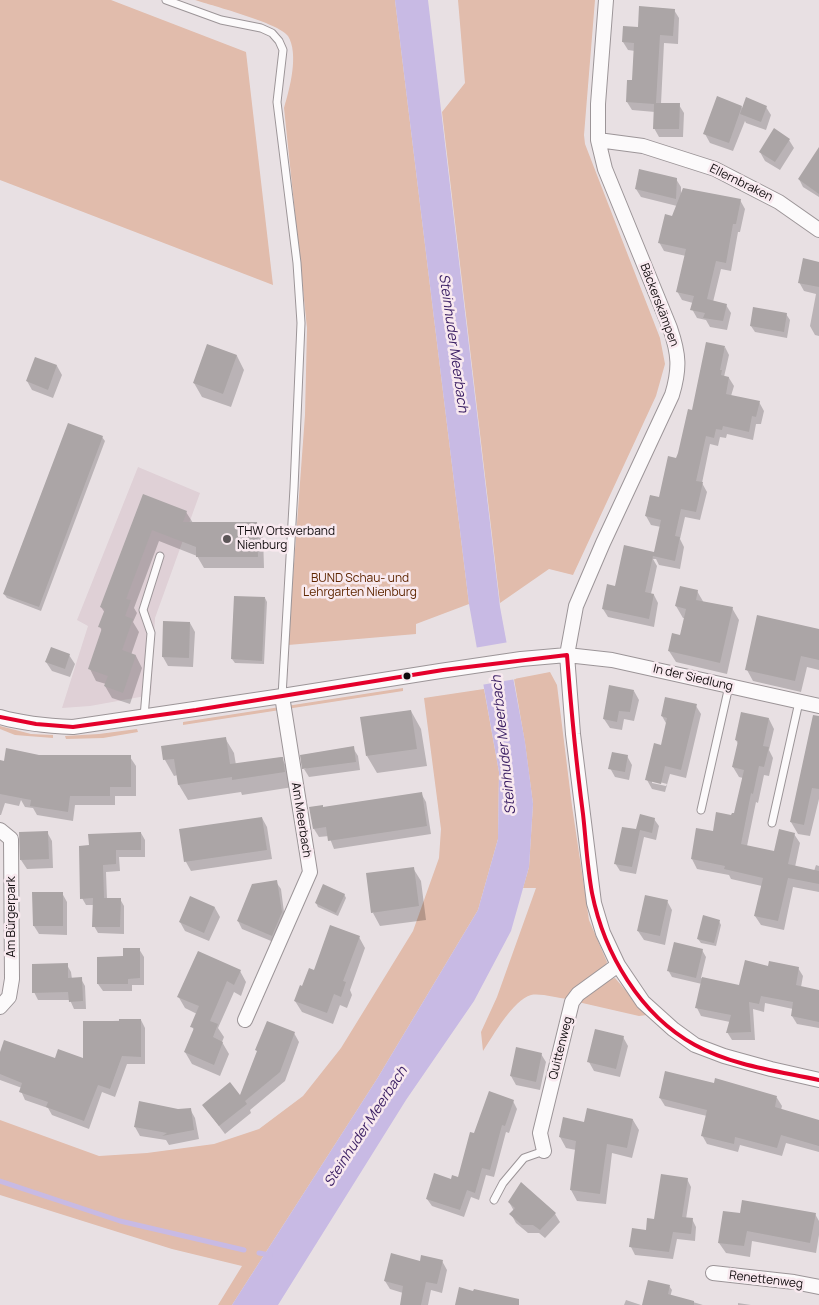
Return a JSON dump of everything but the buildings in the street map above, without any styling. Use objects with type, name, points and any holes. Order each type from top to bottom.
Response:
[{"type":"street","name":"Bäckerskämpen","points":[[606,0],[598,104],[598,140],[605,169],[670,328],[679,360],[677,378],[672,395],[603,542],[576,606],[567,655],[573,734],[594,903],[603,933],[618,965],[643,1002],[673,1029],[695,1044],[724,1056],[770,1070],[819,1080]]},
{"type":"street","name":"Ellernbraken","points":[[598,140],[643,146],[714,169],[779,202],[819,230]]},
{"type":"street","name":"In der Siedlung","points":[[0,717],[16,722],[73,727],[471,666],[567,655],[612,660],[819,706]]},
{"type":"street","name":"Am Meerbach","points":[[244,1020],[310,872],[282,696]]},
{"type":"street","name":"Am Bürgerpark","points":[[0,830],[11,839],[12,969],[9,997],[0,1007]]},
{"type":"street","name":"Quittenweg","points":[[544,1151],[540,1133],[572,1002],[578,994],[618,965]]},
{"type":"street","name":"Renettenweg","points":[[713,1273],[794,1282],[819,1288]]},
{"type":"lane","points":[[166,0],[221,20],[272,32],[283,50],[277,102],[297,263],[302,323],[282,696]]},
{"type":"lane","points":[[144,717],[151,633],[143,610],[160,556]]},
{"type":"lane","points":[[701,810],[729,686]]},
{"type":"lane","points":[[772,823],[799,702]]},
{"type":"lane","points":[[494,1200],[503,1183],[524,1158],[544,1151]]},
{"type":"shaded area","points":[[138,467],[200,493],[155,618],[151,695],[90,706],[62,708],[88,626],[77,620]]},
{"type":"green space","points":[[0,0],[111,0],[246,52],[273,285],[0,180]]},
{"type":"green space","name":"BUND Schau- und Lehrgarten Nienburg","points":[[195,0],[395,0],[469,604],[416,624],[416,634],[288,645],[305,415],[307,328],[284,108],[289,91],[293,52],[288,36],[282,31],[259,20]]},
{"type":"green space","points":[[458,0],[595,0],[584,135],[585,144],[660,338],[665,364],[656,396],[573,575],[549,569],[500,603],[442,112],[465,83]]},
{"type":"green space","points":[[550,672],[557,685],[589,920],[607,962],[606,965],[567,999],[544,995],[531,995],[524,998],[504,1019],[483,1051],[481,1032],[497,997],[536,888],[523,888],[529,867],[533,804],[514,679]]},
{"type":"green space","points":[[403,688],[403,691],[183,725],[183,722]]},
{"type":"green space","points":[[484,689],[499,772],[498,839],[478,910],[377,1079],[232,1305],[218,1305],[242,1266],[172,1249],[0,1195],[0,1120],[99,1156],[147,1153],[214,1144],[259,1129],[303,1096],[341,1048],[413,931],[439,858],[441,829],[424,698]]},
{"type":"green space","points":[[0,726],[31,734],[53,735],[53,738],[15,735],[0,729]]},
{"type":"green space","points":[[137,729],[138,732],[103,738],[66,739],[65,736],[99,734]]},
{"type":"green space","points":[[615,978],[647,1015],[639,1016],[578,1002],[607,980]]},
{"type":"water","name":"Steinhuder Meerbach","points":[[395,0],[428,0],[500,607],[525,742],[533,804],[529,867],[511,931],[474,1001],[406,1100],[278,1305],[232,1305],[377,1079],[478,910],[498,839],[499,772],[469,604]]},
{"type":"pier","points":[[509,642],[516,679],[481,685],[474,648]]},
{"type":"waterway","points":[[0,1181],[120,1221],[244,1250]]},
{"type":"waterway","points":[[259,1253],[270,1255]]},
{"type":"transit line","points":[[0,717],[36,724],[73,727],[196,710],[443,670],[567,655],[592,893],[605,938],[615,960],[641,1000],[657,1017],[695,1045],[740,1063],[819,1080]]},
{"type":"place","name":"THW Ortsverband Nienburg","points":[[227,539]]}]
